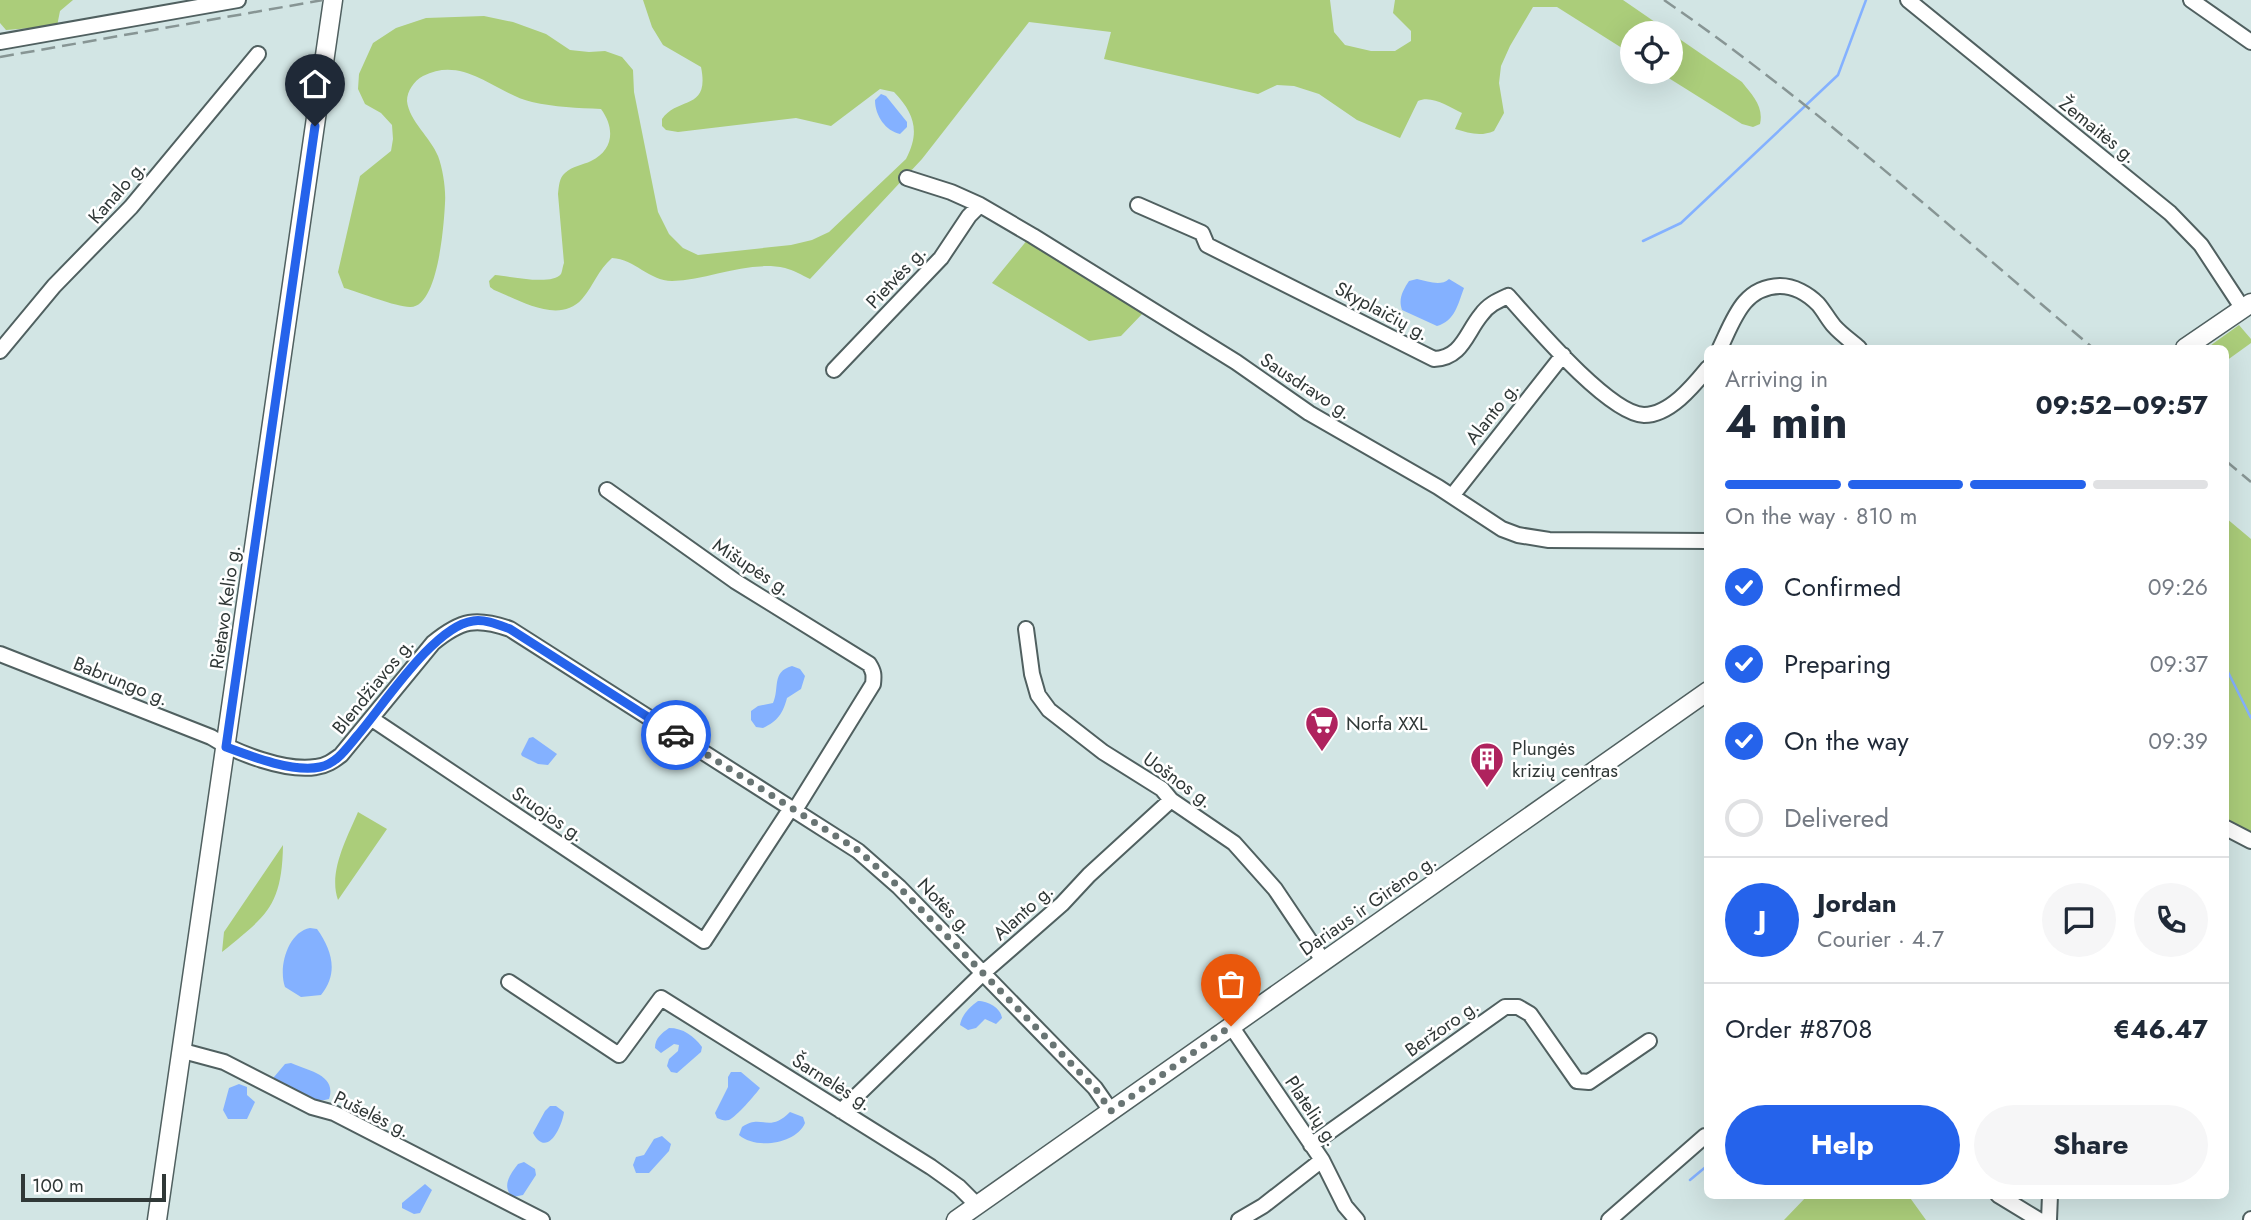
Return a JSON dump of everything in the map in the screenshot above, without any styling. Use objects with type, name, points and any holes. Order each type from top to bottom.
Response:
[{"type":"main road","name":"Rietavo Kelio g.","points":[[157,1220],[333,0]]},
{"type":"main road","points":[[2189,345],[2247,306]]},
{"type":"main road","name":"Dariaus ir Girėno g.","points":[[956,1220],[1704,694]]},
{"type":"street","points":[[0,42],[238,0]]},
{"type":"street","name":"Žemaitės g.","points":[[1908,0],[2170,213],[2201,245],[2247,306]]},
{"type":"street","points":[[2191,0],[2249,37]]},
{"type":"street","name":"Kanalo g.","points":[[0,351],[54,286],[131,207],[258,54]]},
{"type":"street","name":"Sausdravo g.","points":[[907,178],[951,192],[980,205],[1236,362],[1309,413],[1452,496],[1490,523],[1530,538],[1549,540],[1704,541]]},
{"type":"street","name":"Pietvės g.","points":[[834,370],[941,258],[969,216],[980,205]]},
{"type":"street","name":"Skyplaičių g.","points":[[1138,205],[1202,233],[1206,245],[1434,359],[1453,355],[1481,314],[1491,304],[1508,296],[1549,343],[1616,404],[1631,413],[1647,415],[1661,410],[1680,398],[1704,372]]},
{"type":"street","points":[[1722,345],[1737,314],[1751,294],[1764,287],[1784,286],[1800,290],[1818,304],[1835,327],[1855,345]]},
{"type":"street","name":"Alanto g.","points":[[1452,496],[1563,355]]},
{"type":"street","name":"Mišupės g.","points":[[607,490],[735,581],[869,664],[875,674],[869,690],[793,809]]},
{"type":"street","name":"Blendžiavos g.","points":[[226,747],[303,768],[330,763],[341,755],[440,637],[457,626],[474,620],[492,623],[526,638],[793,809]]},
{"type":"street","name":"Uošnos g.","points":[[1026,629],[1032,674],[1038,695],[1049,710],[1103,752],[1162,789],[1171,800],[1234,843],[1275,889],[1324,962]]},
{"type":"street","name":"Babrungo g.","points":[[0,654],[211,737],[226,747]]},
{"type":"street","name":"Sruojos g.","points":[[372,719],[704,941],[793,809]]},
{"type":"street","name":"Alanto g.","points":[[841,1111],[983,973],[1062,904],[1108,857],[1171,800]]},
{"type":"street","name":"Notės g.","points":[[793,809],[858,850],[899,887],[1095,1088],[1111,1111]]},
{"type":"street","points":[[2229,830],[2251,841]]},
{"type":"street","name":"Šarnelės g.","points":[[509,982],[619,1055],[662,998],[941,1173],[959,1186],[977,1205]]},
{"type":"street","name":"Beržoro g.","points":[[1311,1145],[1504,1007],[1518,1007],[1530,1014],[1577,1081],[1589,1082],[1649,1041]]},
{"type":"street","name":"Platelių g.","points":[[1231,1026],[1321,1160],[1345,1206],[1357,1220]]},
{"type":"street","name":"Pušelės g.","points":[[183,1051],[224,1062],[312,1107],[352,1122],[542,1220]]},
{"type":"street","points":[[1609,1220],[1704,1137]]},
{"type":"street","points":[[1239,1220],[1263,1206],[1321,1160]]},
{"type":"street","points":[[2005,1199],[2039,1220]]},
{"type":"street","points":[[2049,1220],[2050,1199]]},
{"type":"green space","points":[[0,0],[73,0],[60,11],[57,26],[6,30],[0,23]]},
{"type":"green space","points":[[643,0],[1330,0],[1334,32],[1345,45],[1371,51],[1395,51],[1411,41],[1411,31],[1393,13],[1395,0],[1623,0],[1654,21],[1620,21],[1620,47],[1557,7],[1533,7],[1501,66],[1499,83],[1504,113],[1494,131],[1479,134],[1455,129],[1462,113],[1440,103],[1423,100],[1418,101],[1400,138],[1357,120],[1319,94],[1294,86],[1277,85],[1258,94],[1104,59],[1111,32],[1029,22],[922,159],[810,279],[788,269],[771,266],[742,268],[672,281],[656,278],[628,262],[612,258],[582,299],[562,310],[527,304],[494,290],[489,281],[495,275],[540,280],[556,278],[561,274],[564,263],[558,194],[560,182],[568,171],[591,161],[604,151],[610,138],[606,116],[601,109],[532,102],[466,73],[438,71],[417,81],[407,97],[412,116],[438,156],[445,186],[438,264],[427,294],[420,304],[410,307],[344,288],[338,272],[360,176],[391,151],[393,139],[392,125],[381,113],[365,104],[358,89],[359,74],[373,43],[396,28],[426,18],[484,16],[513,22],[546,34],[570,50],[605,51],[622,57],[633,70],[634,92],[658,212],[669,234],[683,248],[698,255],[791,245],[812,240],[829,232],[906,159],[914,132],[911,116],[894,92],[880,89],[831,126],[796,118],[678,132],[666,130],[662,126],[662,119],[676,107],[697,97],[703,81],[701,67],[663,45],[652,27]]},
{"type":"green space","points":[[1683,41],[1742,82],[1753,96],[1759,106],[1760,124],[1753,127],[1742,124],[1678,84],[1683,84]]},
{"type":"green space","points":[[1028,239],[1144,312],[1121,336],[1089,341],[992,283]]},
{"type":"green space","points":[[2239,325],[2251,339],[2251,343],[2229,359],[2229,345],[2211,345]]},
{"type":"green space","points":[[2229,521],[2251,539],[2251,833],[2229,822]]},
{"type":"green space","points":[[358,812],[387,829],[338,900],[335,878],[337,867]]},
{"type":"green space","points":[[283,845],[279,883],[269,908],[250,929],[222,952],[224,932]]},
{"type":"green space","points":[[1804,1199],[1911,1199],[1926,1220],[1784,1220]]},
{"type":"water","points":[[881,94],[886,96],[907,122],[907,127],[900,134],[890,130],[879,117],[875,100]]},
{"type":"water","points":[[1417,279],[1438,283],[1449,279],[1464,288],[1455,311],[1443,324],[1437,326],[1402,310],[1403,291],[1409,281]]},
{"type":"water","points":[[792,666],[800,669],[805,676],[801,689],[787,698],[782,712],[773,722],[763,728],[756,727],[751,720],[751,711],[758,706],[773,703],[781,672]]},
{"type":"water","points":[[533,737],[557,754],[548,765],[538,764],[522,756],[529,738]]},
{"type":"water","points":[[310,928],[317,929],[326,945],[332,970],[327,987],[321,995],[301,997],[285,987],[284,961],[296,936]]},
{"type":"water","points":[[978,1001],[993,1006],[1002,1018],[996,1024],[985,1019],[976,1028],[968,1030],[960,1025],[961,1021]]},
{"type":"water","points":[[669,1028],[688,1033],[702,1047],[701,1052],[677,1073],[671,1072],[667,1066],[669,1059],[678,1051],[679,1045],[674,1044],[661,1053],[655,1048],[661,1034]]},
{"type":"water","points":[[291,1063],[325,1079],[329,1084],[329,1099],[308,1098],[274,1081],[274,1077],[285,1064]]},
{"type":"water","points":[[731,1072],[741,1072],[760,1088],[736,1115],[724,1120],[717,1118],[715,1113],[728,1087]]},
{"type":"water","points":[[239,1084],[247,1087],[247,1095],[255,1102],[247,1119],[228,1119],[223,1110],[229,1088]]},
{"type":"water","points":[[550,1106],[556,1106],[564,1112],[553,1138],[543,1143],[533,1133]]},
{"type":"water","points":[[790,1112],[803,1117],[805,1123],[793,1136],[785,1140],[755,1142],[739,1135],[742,1127],[749,1123],[776,1122]]},
{"type":"water","points":[[662,1136],[671,1144],[669,1151],[649,1173],[636,1173],[633,1165],[636,1157],[644,1155],[654,1139]]},
{"type":"water","points":[[524,1162],[535,1169],[536,1175],[523,1195],[513,1197],[509,1193],[508,1180],[518,1164]]},
{"type":"water","points":[[425,1184],[432,1190],[420,1213],[414,1214],[402,1208],[402,1203]]},
{"type":"waterway","points":[[1643,241],[1681,223],[1838,75],[1866,0]]},
{"type":"waterway","points":[[2229,674],[2251,718]]},
{"type":"waterway","points":[[1690,1180],[1704,1168]]},
{"type":"railway","points":[[0,57],[323,0]]},
{"type":"railway","points":[[1664,0],[1829,125],[2090,345]]},
{"type":"railway","points":[[2229,464],[2251,482]]},
{"type":"way so far","points":[[676,735],[858,850],[899,887],[1095,1088],[1111,1111],[1231,1026]]},
{"type":"place","name":"Norfa XXL","points":[[1322,753]]},
{"type":"place","name":"Plungės krizių centras","points":[[1487,789]]},
{"type":"route","points":[[315,126],[226,747],[303,768],[330,763],[341,755],[372,719],[433,643],[457,626],[474,620],[510,629],[526,638],[676,735]]}]
